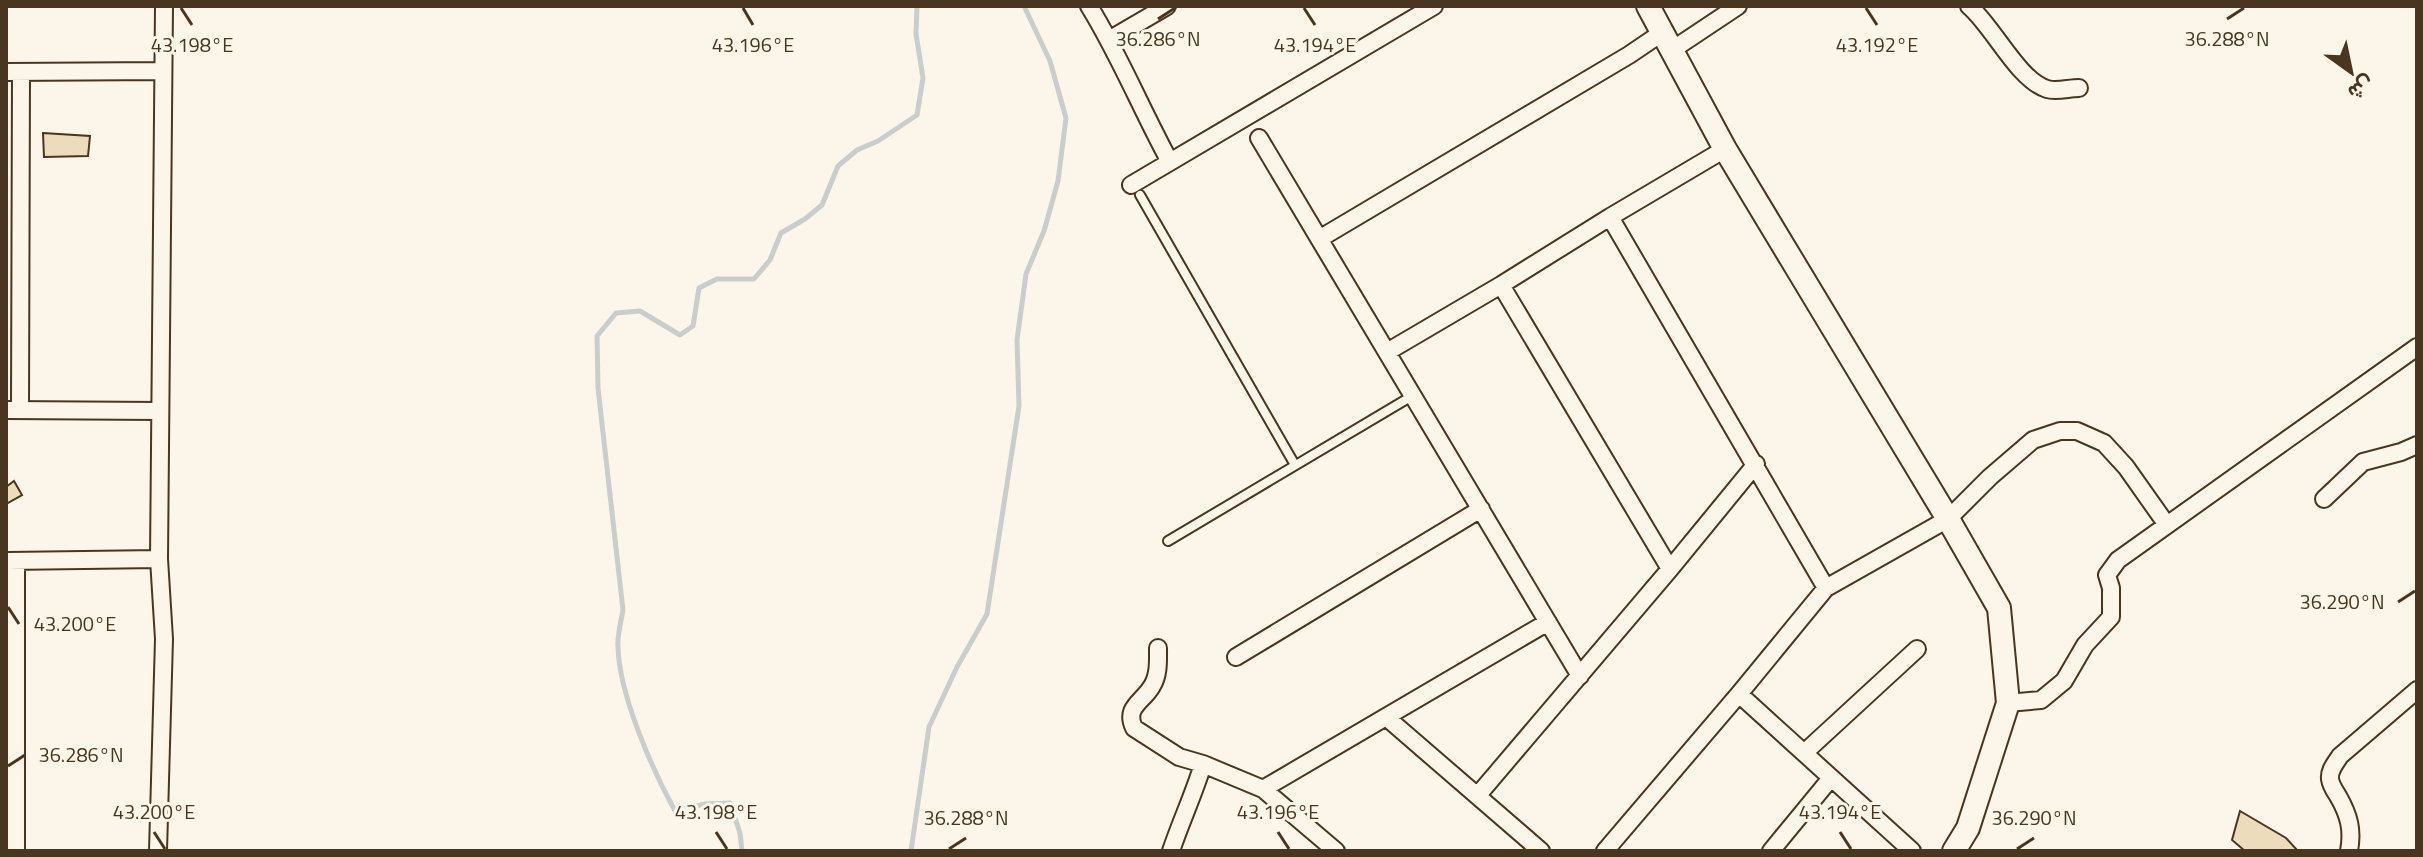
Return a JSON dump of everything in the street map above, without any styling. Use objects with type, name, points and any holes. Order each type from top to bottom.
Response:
[{"type":"street","points":[[158,851],[164,639],[159,559],[164,6]]},
{"type":"street","points":[[1089,6],[1170,162]]},
{"type":"street","points":[[1109,40],[1167,6]]},
{"type":"street","points":[[1136,190],[1170,162],[1434,6]]},
{"type":"street","points":[[1648,6],[1725,149],[1999,608],[2008,703],[1968,828],[1954,851]]},
{"type":"street","points":[[1319,239],[1629,55],[1668,41],[1738,6]]},
{"type":"street","points":[[1969,6],[1979,14],[2001,46],[2031,80],[2049,90],[2079,88]]},
{"type":"street","points":[[160,411],[13,410],[14,72],[163,71]]},
{"type":"street","points":[[1259,138],[1580,676]]},
{"type":"street","points":[[1387,352],[1725,149]]},
{"type":"street","points":[[1610,217],[1826,588]]},
{"type":"street","points":[[1501,285],[1670,569]]},
{"type":"street","points":[[2008,703],[2041,700],[2064,681],[2085,645],[2111,617],[2111,588],[2107,575],[2112,567],[2417,347]]},
{"type":"street","points":[[1605,851],[1826,588],[1948,519],[2033,440],[2060,431],[2077,431],[2104,443],[2149,497],[2167,525]]},
{"type":"street","points":[[2324,499],[2363,462],[2417,445]]},
{"type":"street","points":[[1478,795],[1756,464]]},
{"type":"street","points":[[1236,657],[1481,509]]},
{"type":"street","points":[[16,851],[11,561],[159,559]]},
{"type":"street","points":[[1263,789],[1548,622]]},
{"type":"street","points":[[1158,648],[1154,684],[1132,708],[1130,720],[1134,728],[1179,757],[1263,789],[1336,851]]},
{"type":"street","points":[[1804,753],[1917,649]]},
{"type":"street","points":[[2349,851],[2351,828],[2332,785],[2331,769],[2340,756],[2417,690]]},
{"type":"street","points":[[1739,694],[1912,851]]},
{"type":"street","points":[[1386,717],[1541,851]]},
{"type":"street","points":[[1171,851],[1203,764]]},
{"type":"street","points":[[1771,851],[1831,778]]},
{"type":"lane","points":[[1136,190],[1295,465]]},
{"type":"lane","points":[[1168,541],[1413,395]]},
{"type":"building","points":[[43,133],[90,136],[88,156],[44,157]]},
{"type":"building","points":[[14,481],[22,495],[6,504],[6,487]]},
{"type":"building","points":[[2240,811],[2286,838],[2298,851],[2245,851],[2232,840]]},
{"type":"waterway","points":[[742,851],[740,833],[730,803],[705,804],[675,811],[647,753],[624,687],[618,642],[623,610],[598,388],[597,336],[616,313],[640,311],[680,335],[693,326],[699,288],[717,279],[754,279],[770,260],[781,233],[822,205],[838,166],[857,150],[878,141],[917,115],[923,78],[916,34],[917,6]]},
{"type":"waterway","points":[[911,851],[929,727],[957,667],[987,614],[1019,406],[1017,340],[1026,274],[1044,231],[1058,181],[1066,118],[1050,61],[1024,6]]}]
